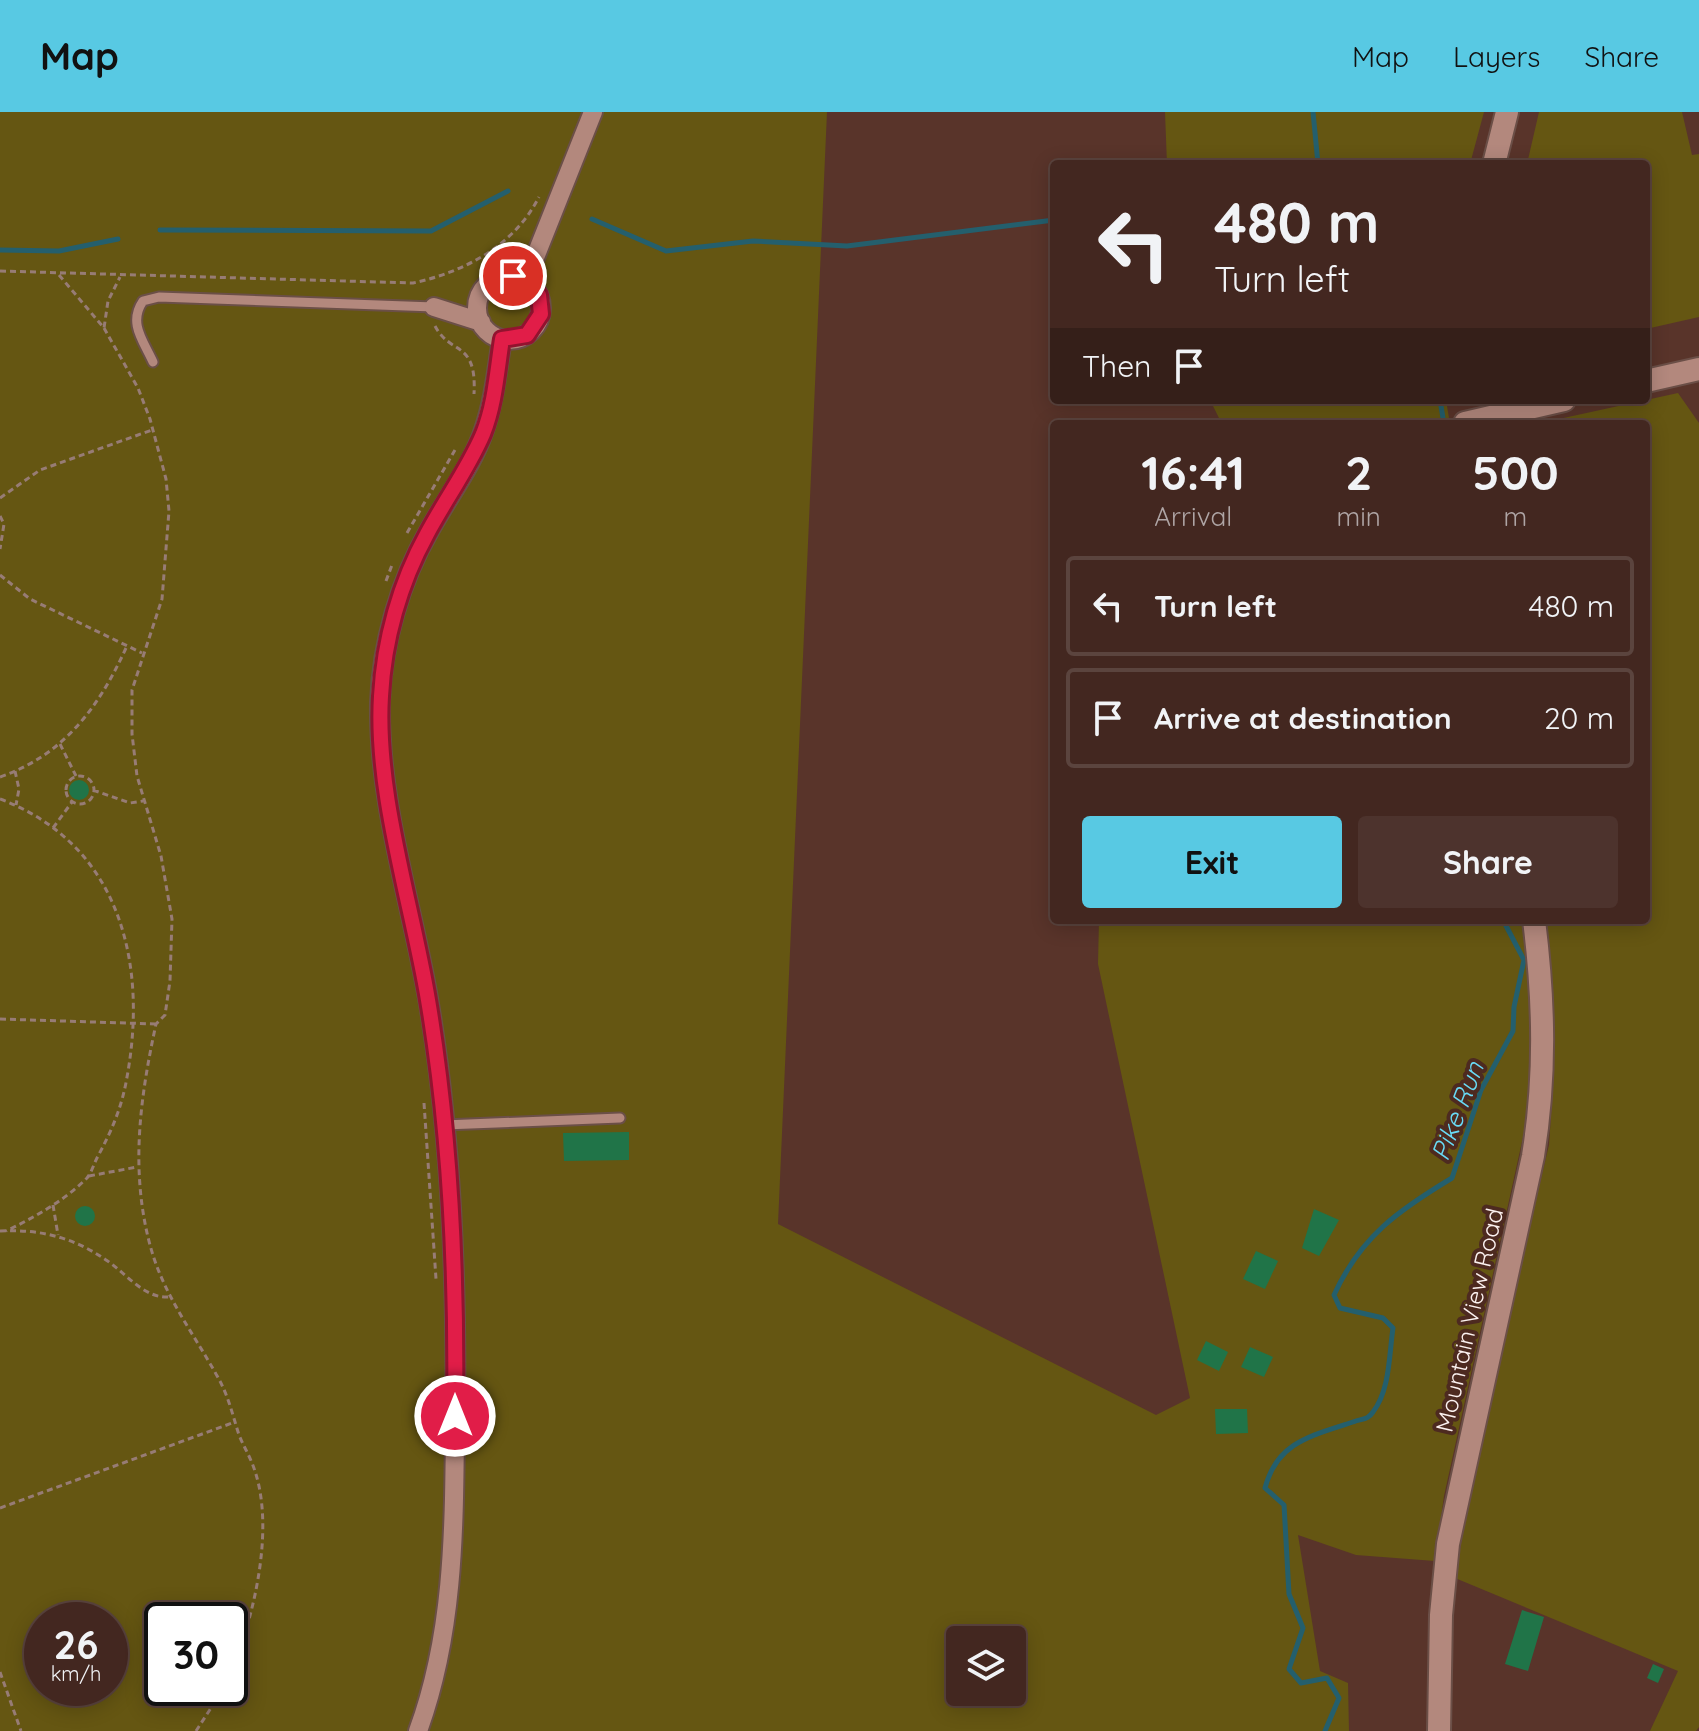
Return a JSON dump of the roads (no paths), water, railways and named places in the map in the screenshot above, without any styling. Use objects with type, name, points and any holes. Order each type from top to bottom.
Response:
[{"type":"street","points":[[526,280],[593,112]]},
{"type":"street","points":[[1495,160],[1507,112]]},
{"type":"street","points":[[513,276],[526,280],[539,295],[539,320],[527,335],[502,339],[489,333],[477,310],[479,296],[487,285],[499,278],[513,276]]},
{"type":"street","points":[[434,312],[479,296]]},
{"type":"street","points":[[434,312],[481,322]]},
{"type":"street","points":[[418,1731],[443,1647],[453,1531],[455,1331],[444,1125],[429,1002],[385,778],[380,698],[396,607],[426,534],[483,433],[494,394],[502,339]]},
{"type":"street","points":[[1650,380],[1699,369]]},
{"type":"street","points":[[1482,420],[1548,404]]},
{"type":"street","name":"Mountain View Road","points":[[1439,1731],[1441,1615],[1448,1544],[1533,1156],[1543,1094],[1543,1006],[1534,924]]},
{"type":"lane","points":[[153,362],[136,327],[135,313],[143,301],[159,297],[434,312]]},
{"type":"lane","points":[[444,1125],[620,1118]]},
{"type":"waterway","name":"Pike Run","points":[[1313,112],[1318,160]]},
{"type":"waterway","points":[[160,230],[431,231],[508,191]]},
{"type":"waterway","points":[[592,219],[666,251],[753,241],[847,246],[1050,221]]},
{"type":"waterway","points":[[0,250],[59,251],[118,239]]},
{"type":"waterway","name":"Pike Run","points":[[1441,404],[1443,420]]},
{"type":"waterway","name":"Pike Run","points":[[1325,1731],[1339,1698],[1327,1678],[1301,1683],[1289,1669],[1303,1628],[1289,1594],[1284,1505],[1265,1488],[1278,1460],[1287,1451],[1310,1437],[1369,1417],[1379,1403],[1388,1372],[1393,1328],[1383,1318],[1340,1308],[1334,1295],[1356,1256],[1383,1226],[1452,1178],[1481,1090],[1513,1031],[1514,1007],[1524,960],[1505,924]]}]
